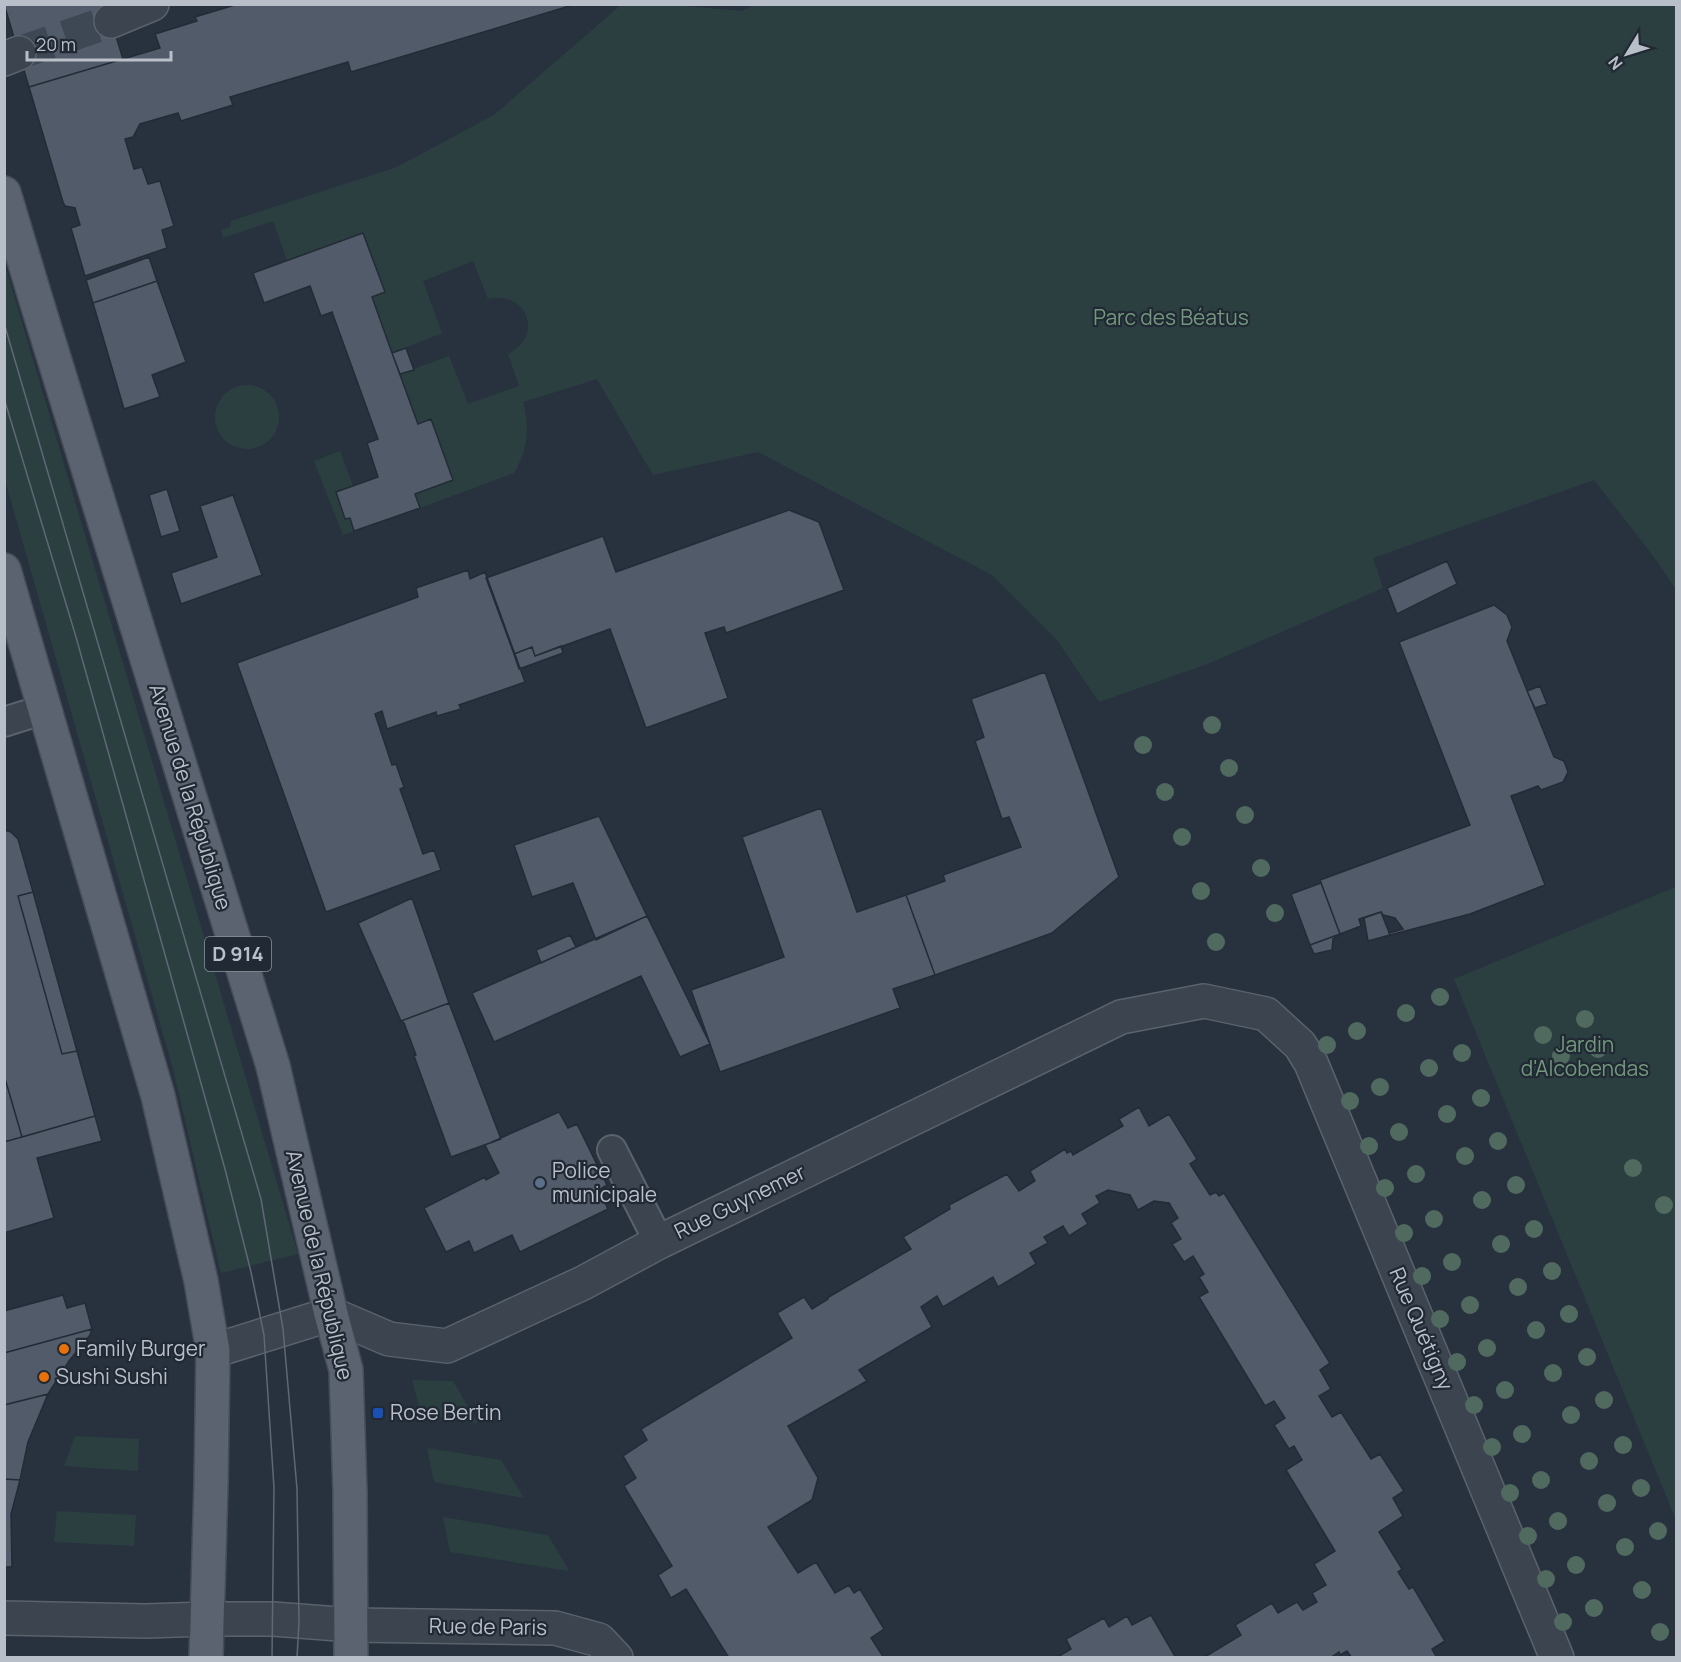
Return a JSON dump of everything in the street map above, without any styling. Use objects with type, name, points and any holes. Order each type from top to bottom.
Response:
[{"type":"main road","name":"Avenue de la République","points":[[4,193],[273,1066],[346,1370],[352,1624]]},
{"type":"main road","points":[[4,570],[159,1096],[201,1281],[213,1351],[212,1484],[206,1658]]},
{"type":"main road","name":"D 914","points":[[351,1658],[352,1624]]},
{"type":"street","points":[[111,21],[152,4]]},
{"type":"street","name":"Rue Guynemer","points":[[331,1314],[389,1339],[447,1346],[583,1283],[659,1242],[1121,1017],[1204,1001],[1266,1014]]},
{"type":"street","name":"Rue Quétigny","points":[[1266,1014],[1300,1045],[1311,1063],[1557,1658]]},
{"type":"street","points":[[213,1351],[331,1314]]},
{"type":"street","name":"Rue de Paris","points":[[4,1618],[146,1621],[273,1619],[352,1624],[555,1628],[599,1640],[616,1658]]},
{"type":"lane","points":[[4,722],[45,709]]},
{"type":"lane","points":[[612,1150],[659,1242]]},
{"type":"green space","name":"Parc des Béatus","points":[[758,4],[1676,5],[1676,590],[1647,548],[1594,480],[1373,558],[1383,588],[1210,663],[1099,702],[1057,640],[992,575],[758,452],[653,475],[597,379],[523,402],[527,421],[525,447],[514,473],[420,508],[415,494],[453,480],[431,419],[418,424],[400,374],[449,356],[468,404],[519,386],[508,354],[526,337],[527,316],[513,301],[502,298],[488,299],[473,261],[423,281],[442,333],[392,353],[372,297],[385,292],[363,234],[287,260],[273,221],[223,238],[221,230],[230,227],[231,221],[397,167],[494,115],[621,5],[673,5],[741,11]]},
{"type":"green space","points":[[5,265],[298,1254],[221,1273],[173,1069],[5,480]]},
{"type":"green space","points":[[247,385],[265,391],[273,399],[279,417],[273,435],[265,443],[247,449],[229,443],[221,435],[215,417],[221,399],[229,391]]},
{"type":"green space","points":[[340,451],[353,486],[336,492],[345,519],[350,518],[354,531],[343,535],[314,461]]},
{"type":"green space","name":"Jardin d'Alcobendas","points":[[1676,887],[1676,1520],[1454,979]]},
{"type":"green space","points":[[412,1380],[453,1381],[478,1424],[421,1413]]},
{"type":"green space","points":[[75,1436],[139,1439],[138,1471],[64,1466]]},
{"type":"green space","points":[[427,1448],[501,1460],[524,1498],[434,1482]]},
{"type":"green space","points":[[57,1511],[136,1515],[134,1546],[54,1542]]},
{"type":"green space","points":[[443,1517],[548,1535],[569,1571],[450,1552]]},
{"type":"building","points":[[4,4],[106,4],[123,59],[29,87]]},
{"type":"building","points":[[238,4],[576,4],[351,72],[348,62],[230,97],[233,105],[181,121],[178,113],[140,124],[133,137],[125,139],[134,169],[142,167],[148,184],[160,181],[174,226],[162,230],[167,248],[85,276],[71,228],[80,225],[75,208],[65,206],[63,202],[29,87],[160,48],[155,34],[197,21],[195,17]]},
{"type":"building","points":[[363,233],[385,292],[372,297],[392,353],[418,424],[431,419],[453,480],[415,494],[420,508],[354,531],[350,518],[345,519],[336,492],[378,477],[367,443],[378,439],[332,312],[321,316],[310,286],[264,303],[253,273]]},
{"type":"building","points":[[149,257],[157,281],[93,303],[86,280]]},
{"type":"building","points":[[157,281],[186,362],[152,375],[160,397],[124,409],[93,303]]},
{"type":"building","points":[[406,348],[414,370],[400,374],[392,353]]},
{"type":"building","points":[[167,489],[180,531],[161,537],[149,495]]},
{"type":"building","points":[[233,495],[262,575],[181,604],[171,573],[217,557],[200,506]]},
{"type":"building","points":[[789,510],[819,522],[844,590],[726,633],[724,627],[705,633],[728,698],[646,728],[610,629],[535,656],[532,647],[514,654],[486,578],[603,536],[616,572]]},
{"type":"building","points":[[1447,561],[1457,584],[1397,614],[1387,588]]},
{"type":"building","points":[[468,570],[470,579],[485,572],[525,682],[459,705],[461,709],[437,716],[436,712],[387,729],[382,711],[375,714],[392,765],[396,764],[404,787],[400,789],[423,854],[434,850],[441,870],[326,912],[237,663],[418,597],[416,588]]},
{"type":"building","points":[[1494,605],[1507,615],[1512,627],[1507,641],[1554,757],[1564,761],[1568,772],[1563,782],[1541,790],[1538,786],[1511,796],[1545,885],[1470,914],[1390,935],[1389,933],[1403,929],[1395,918],[1383,915],[1381,912],[1359,919],[1361,926],[1340,934],[1320,880],[1470,825],[1399,642]]},
{"type":"building","points":[[561,646],[563,653],[519,669],[514,654],[532,647],[535,656]]},
{"type":"building","points":[[1045,672],[1119,877],[1052,933],[935,975],[906,895],[945,881],[943,875],[1021,847],[1009,817],[1002,819],[975,741],[984,737],[971,699]]},
{"type":"building","points":[[1540,686],[1547,704],[1535,708],[1527,691]]},
{"type":"building","points":[[821,808],[857,912],[906,895],[935,975],[893,989],[900,1008],[720,1072],[691,990],[784,957],[742,837]]},
{"type":"building","points":[[599,816],[647,916],[596,940],[573,883],[532,897],[514,845]]},
{"type":"building","points":[[4,830],[11,832],[18,839],[33,892],[18,896],[62,1054],[77,1051],[95,1116],[22,1137],[4,1075]]},
{"type":"building","points":[[1321,883],[1340,934],[1310,945],[1291,894]]},
{"type":"building","points":[[33,892],[77,1051],[62,1054],[18,896]]},
{"type":"building","points":[[412,898],[449,1003],[401,1021],[358,923]]},
{"type":"building","points":[[1381,912],[1390,935],[1368,941],[1364,918]]},
{"type":"building","points":[[647,916],[710,1044],[680,1057],[641,976],[494,1042],[472,993]]},
{"type":"building","points":[[1340,934],[1333,939],[1332,950],[1314,954],[1310,945]]},
{"type":"building","points":[[570,935],[576,947],[541,963],[536,950]]},
{"type":"building","points":[[449,1003],[501,1139],[451,1157],[414,1056],[416,1055],[404,1023],[401,1021]]},
{"type":"building","points":[[4,1075],[22,1137],[4,1142]]},
{"type":"building","points":[[1139,1107],[1149,1126],[1169,1114],[1197,1159],[1190,1164],[1210,1195],[1216,1192],[1219,1196],[1224,1193],[1330,1363],[1320,1370],[1331,1389],[1319,1396],[1332,1417],[1341,1412],[1371,1459],[1380,1454],[1404,1491],[1393,1498],[1403,1516],[1379,1532],[1402,1569],[1398,1572],[1409,1589],[1413,1587],[1445,1641],[1432,1649],[1437,1658],[1352,1658],[1347,1651],[1340,1655],[1339,1652],[1330,1658],[1203,1658],[1241,1635],[1235,1625],[1272,1603],[1278,1613],[1297,1602],[1303,1610],[1317,1602],[1312,1593],[1326,1585],[1314,1564],[1335,1551],[1286,1470],[1302,1460],[1294,1446],[1289,1449],[1274,1425],[1285,1418],[1274,1401],[1265,1406],[1199,1297],[1208,1292],[1199,1277],[1204,1274],[1193,1256],[1184,1262],[1172,1244],[1181,1239],[1171,1223],[1178,1218],[1169,1203],[1154,1201],[1138,1210],[1130,1195],[1108,1190],[1096,1196],[1100,1203],[1082,1214],[1088,1224],[1069,1236],[1063,1226],[1044,1237],[1048,1243],[1030,1253],[1036,1264],[998,1287],[993,1277],[943,1307],[937,1296],[921,1307],[932,1327],[859,1370],[867,1381],[788,1426],[818,1478],[812,1500],[768,1527],[798,1573],[816,1562],[835,1593],[849,1585],[854,1593],[860,1589],[884,1629],[871,1638],[884,1658],[729,1658],[686,1589],[671,1598],[658,1575],[672,1566],[624,1486],[636,1478],[623,1456],[647,1440],[641,1429],[792,1338],[777,1313],[804,1297],[812,1309],[911,1249],[903,1237],[950,1209],[949,1205],[1007,1174],[1019,1191],[1035,1181],[1030,1171],[1065,1149],[1067,1153],[1071,1151],[1073,1155],[1123,1126],[1119,1119]]},
{"type":"building","name":"Police municipale","points":[[559,1112],[568,1128],[577,1124],[607,1185],[599,1190],[608,1209],[520,1252],[512,1235],[474,1253],[469,1241],[446,1252],[424,1208],[485,1177],[486,1180],[499,1173],[485,1145]]},
{"type":"building","points":[[95,1116],[102,1141],[37,1158],[54,1218],[4,1233],[4,1142]]},
{"type":"building","points":[[63,1295],[67,1308],[85,1303],[92,1329],[4,1353],[4,1311]]},
{"type":"building","points":[[92,1329],[48,1394],[4,1405],[4,1353]]},
{"type":"building","points":[[48,1394],[28,1442],[20,1480],[4,1479],[4,1405]]},
{"type":"building","points":[[4,1479],[20,1480],[11,1514],[12,1567],[4,1567]]},
{"type":"building","points":[[1151,1615],[1176,1658],[1056,1658],[1071,1649],[1066,1639],[1104,1618],[1109,1627],[1127,1616],[1132,1625]]},
{"type":"tunnel","points":[[19,53],[111,21]]},
{"type":"tram line","points":[[4,323],[261,1199],[283,1329],[297,1489],[299,1621],[297,1658]]},
{"type":"tram line","points":[[4,398],[76,637],[225,1169],[251,1272],[264,1335],[274,1488],[272,1658]]},
{"type":"place","name":"Police municipale","points":[[540,1183]]},
{"type":"place","name":"Family Burger","points":[[64,1349]]},
{"type":"place","name":"Sushi Sushi","points":[[44,1377]]},
{"type":"place","name":"Rose Bertin","points":[[378,1413]]}]
